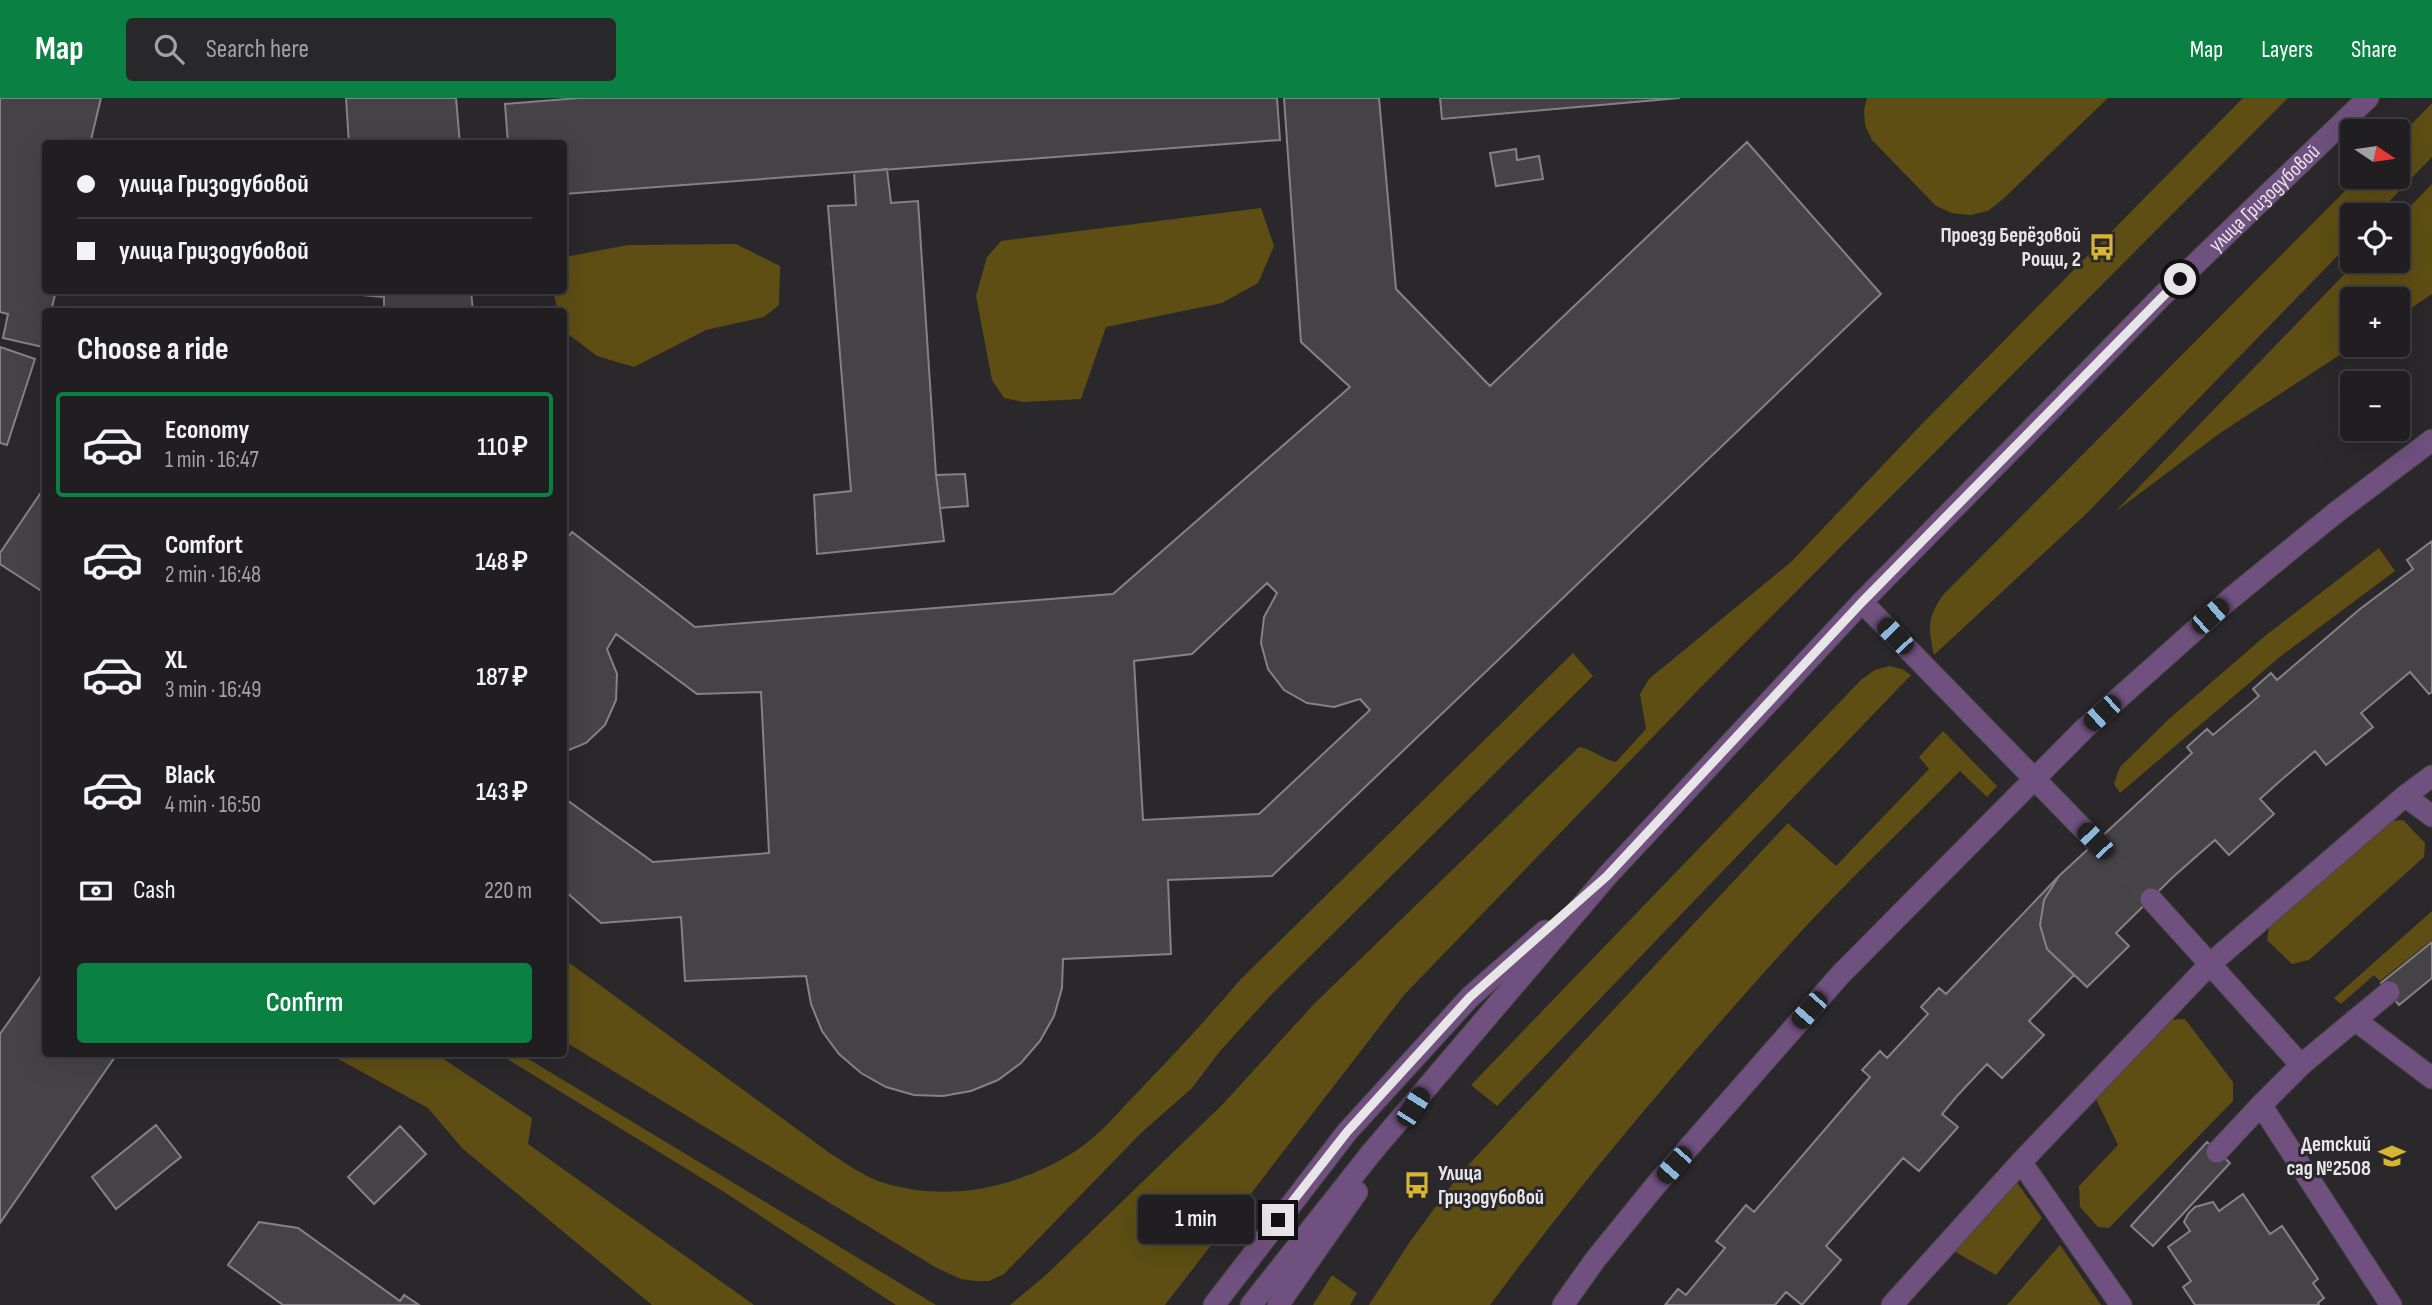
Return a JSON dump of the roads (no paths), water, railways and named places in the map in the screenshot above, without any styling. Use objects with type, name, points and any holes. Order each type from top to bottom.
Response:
[{"type":"street","name":"улица Гризодубовой","points":[[1251,1305],[1425,1088],[1607,876],[1862,602],[2161,297],[2368,98]]},
{"type":"street","points":[[1563,1305],[1595,1260],[1655,1186],[1841,974],[2035,778],[2131,685],[2230,599],[2334,514],[2432,440]]},
{"type":"street","points":[[1862,602],[2095,841]]},
{"type":"street","points":[[1892,1305],[2021,1162],[2210,964],[2405,796],[2432,776]]},
{"type":"street","points":[[2405,796],[2432,816]]},
{"type":"street","name":"улица Гризодубовой","points":[[1213,1305],[1347,1132],[1461,1007],[1607,876]]},
{"type":"street","points":[[2151,899],[2301,1065]]},
{"type":"street","points":[[2217,1152],[2301,1065],[2389,992]]},
{"type":"street","points":[[2355,1020],[2432,1079]]},
{"type":"street","points":[[1278,1305],[1425,1088]]},
{"type":"street","points":[[2261,1105],[2391,1305]]},
{"type":"street","points":[[2021,1162],[2121,1305]]},
{"type":"tunnel","points":[[2095,841],[2151,899]]},
{"type":"place","name":"Проезд Берёзовой Рощи, 2","points":[[2102,247]]},
{"type":"place","name":"Детский сад №2508","points":[[2392,1156]]},
{"type":"place","name":"Улица Гризодубовой","points":[[1417,1185]]}]
